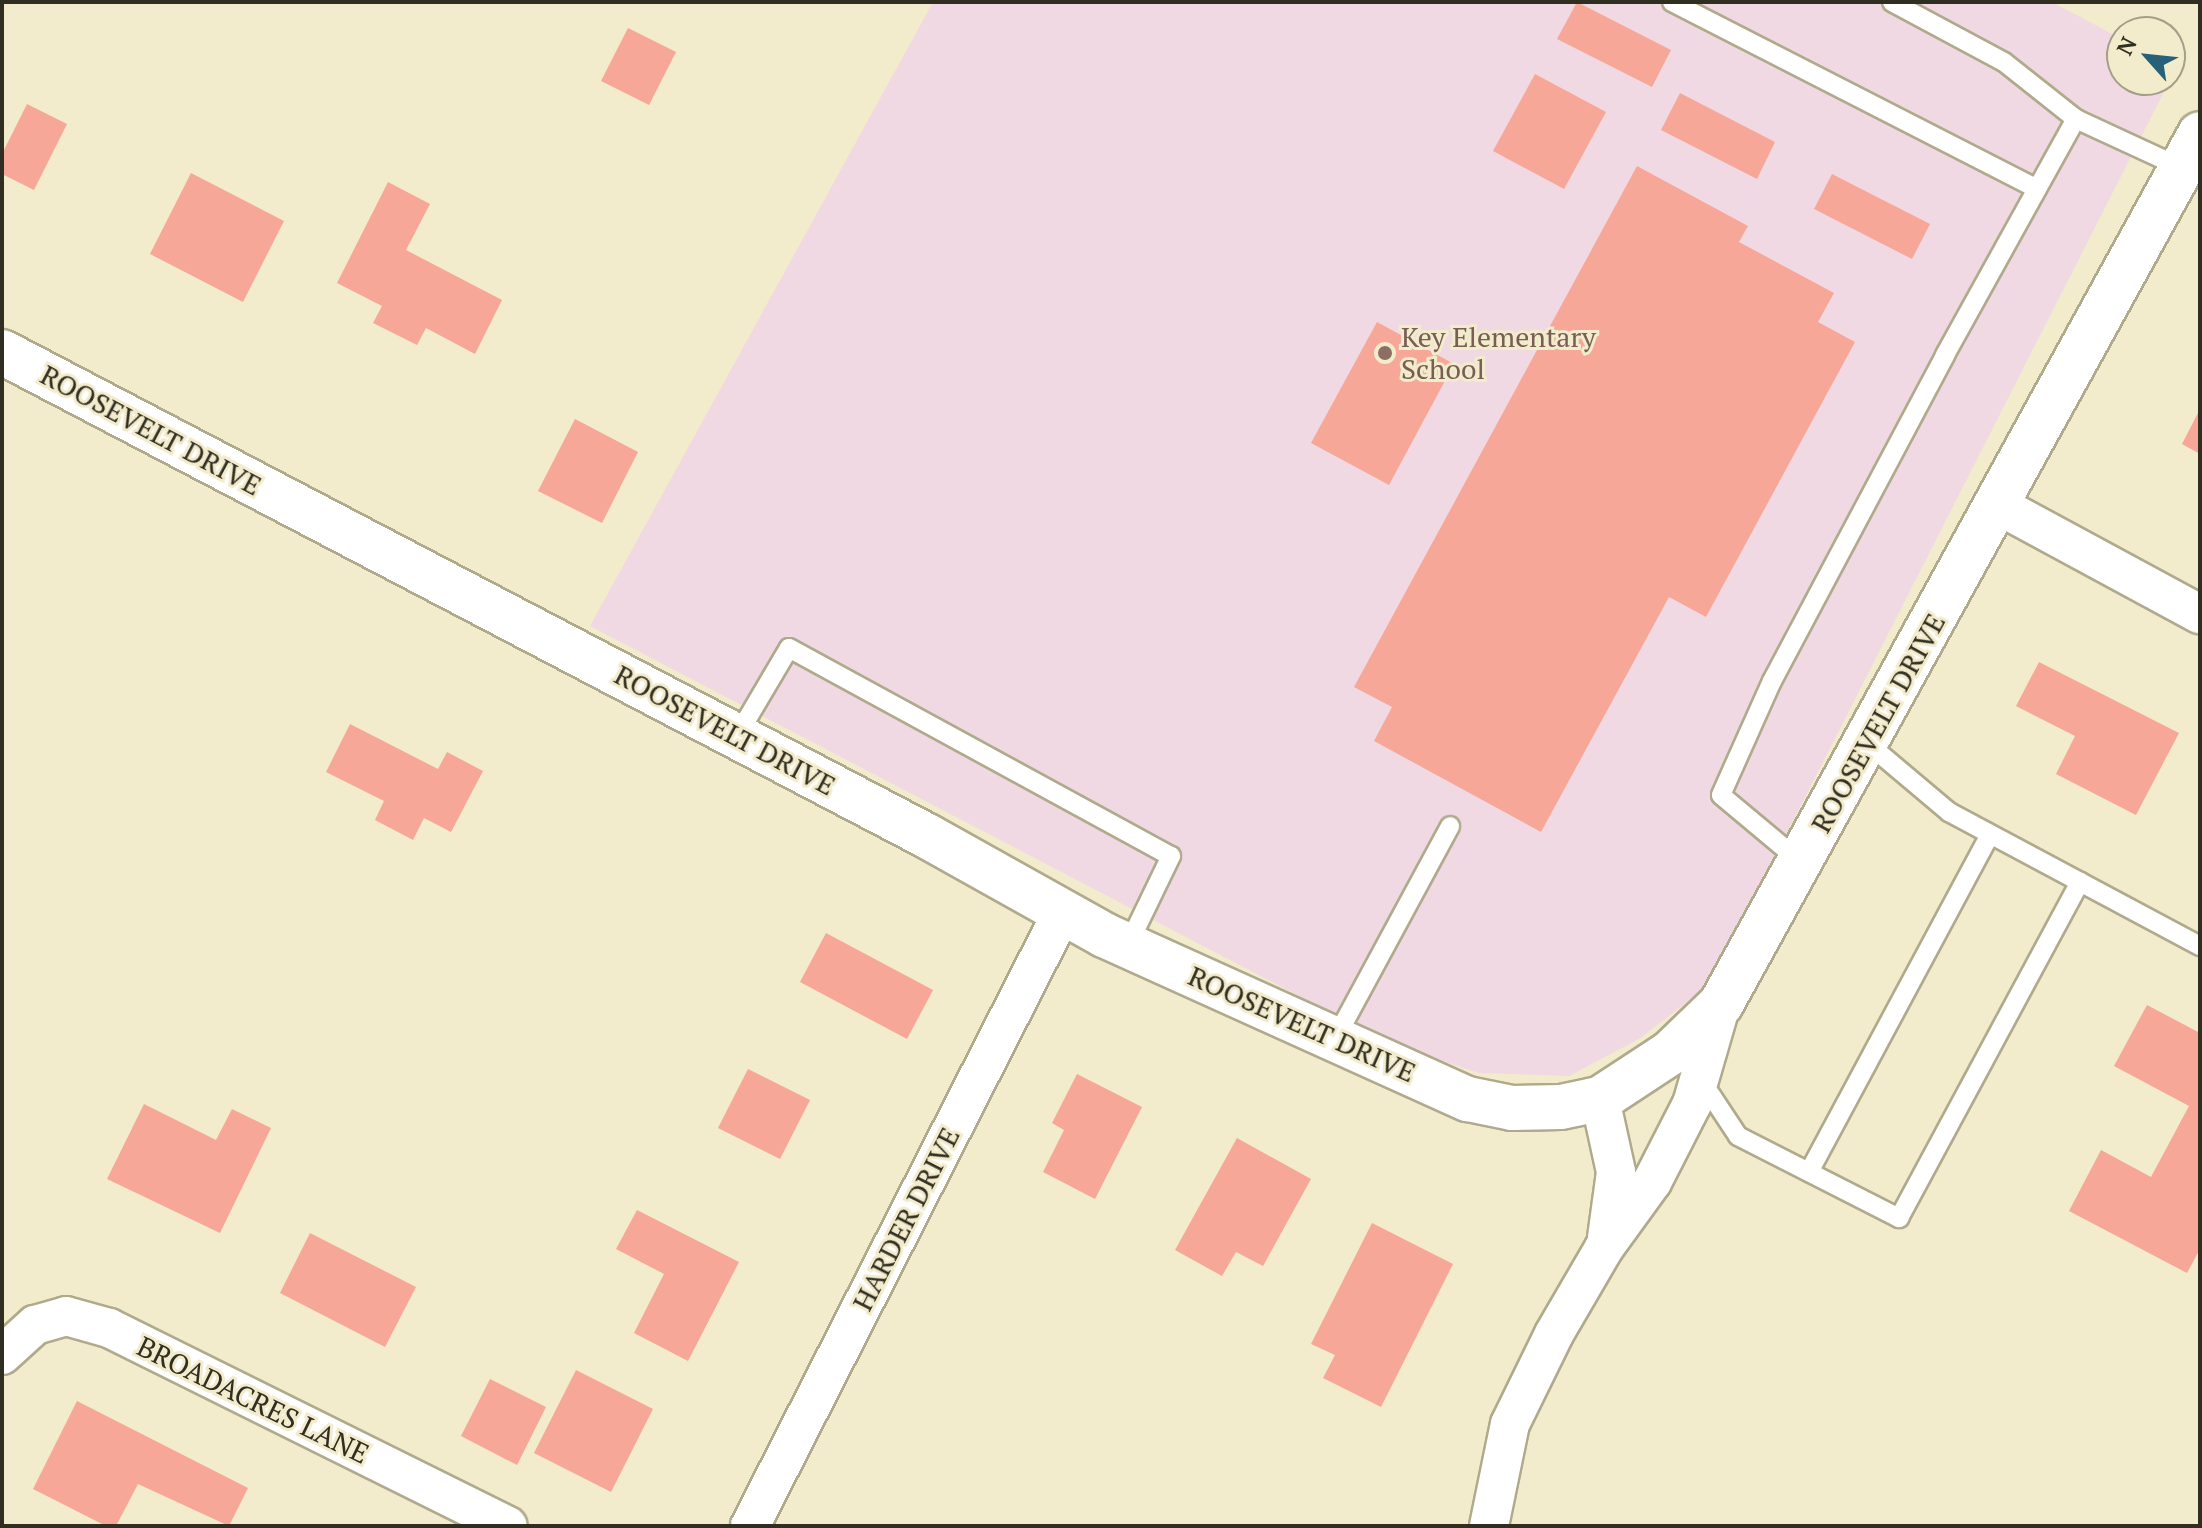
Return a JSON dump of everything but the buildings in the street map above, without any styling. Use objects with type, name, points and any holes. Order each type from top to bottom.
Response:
[{"type":"street","name":"ROOSEVELT DRIVE","points":[[2,352],[737,736],[1128,946],[1483,1102],[1512,1108],[1561,1107],[1600,1099],[1670,1053],[1721,1004],[1802,863],[2191,151]]},
{"type":"street","points":[[1998,505],[2200,614]]},
{"type":"street","name":"HARDER DRIVE","points":[[750,1526],[1063,911]]},
{"type":"street","points":[[1489,1526],[1510,1424],[1604,1248],[1652,1182],[1692,1104],[1697,1074],[1721,1004]]},
{"type":"street","points":[[1600,1099],[1616,1172],[1604,1248]]},
{"type":"street","name":"BROADACRES LANE","points":[[2,1355],[35,1325],[66,1316],[109,1328],[507,1526]]},
{"type":"lane","points":[[1672,2],[2037,189]]},
{"type":"lane","points":[[1892,2],[2004,62],[2076,119],[2191,151]]},
{"type":"lane","points":[[1802,863],[1721,795],[1772,681],[2076,119]]},
{"type":"lane","points":[[737,736],[789,648],[1171,856],[1128,946]]},
{"type":"lane","points":[[1867,743],[1949,812],[2200,946]]},
{"type":"lane","points":[[1335,1039],[1450,826]]},
{"type":"lane","points":[[1809,1172],[1990,834]]},
{"type":"lane","points":[[1697,1074],[1738,1136],[1899,1218],[2080,882]]},
{"type":"shaded area","name":"Key Elementary School","points":[[933,2],[2052,2],[2106,31],[2106,96],[2162,96],[1710,984],[1639,1039],[1569,1076],[1479,1073],[1391,1044],[590,626]]},
{"type":"place","name":"Key Elementary School","points":[[1385,353]]}]
